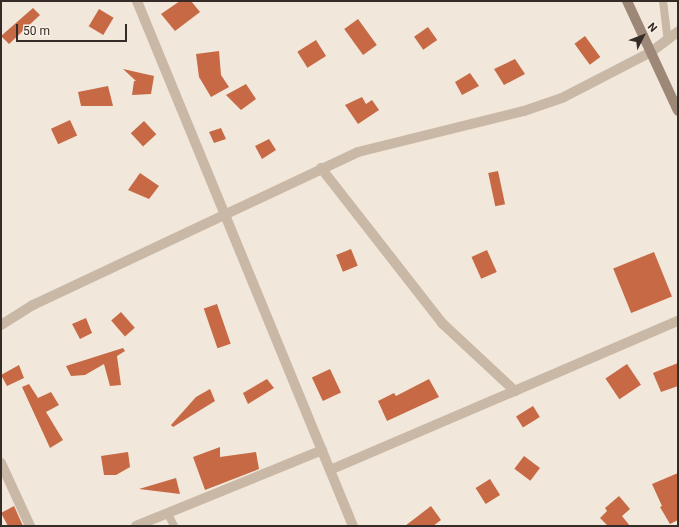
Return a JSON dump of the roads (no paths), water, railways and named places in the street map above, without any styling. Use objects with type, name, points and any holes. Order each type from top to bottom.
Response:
[{"type":"street","points":[[137,1],[353,526]]},
{"type":"street","points":[[627,1],[678,111]]},
{"type":"street","points":[[1,325],[33,304],[321,168],[358,152],[434,131],[524,111],[562,98],[651,52],[678,32]]},
{"type":"street","points":[[321,168],[442,323],[515,391]]},
{"type":"street","points":[[330,470],[678,321]]},
{"type":"street","points":[[136,526],[322,450]]},
{"type":"street","points":[[1,463],[30,526]]},
{"type":"lane","points":[[663,1],[668,39]]},
{"type":"lane","points":[[168,514],[174,526]]}]
